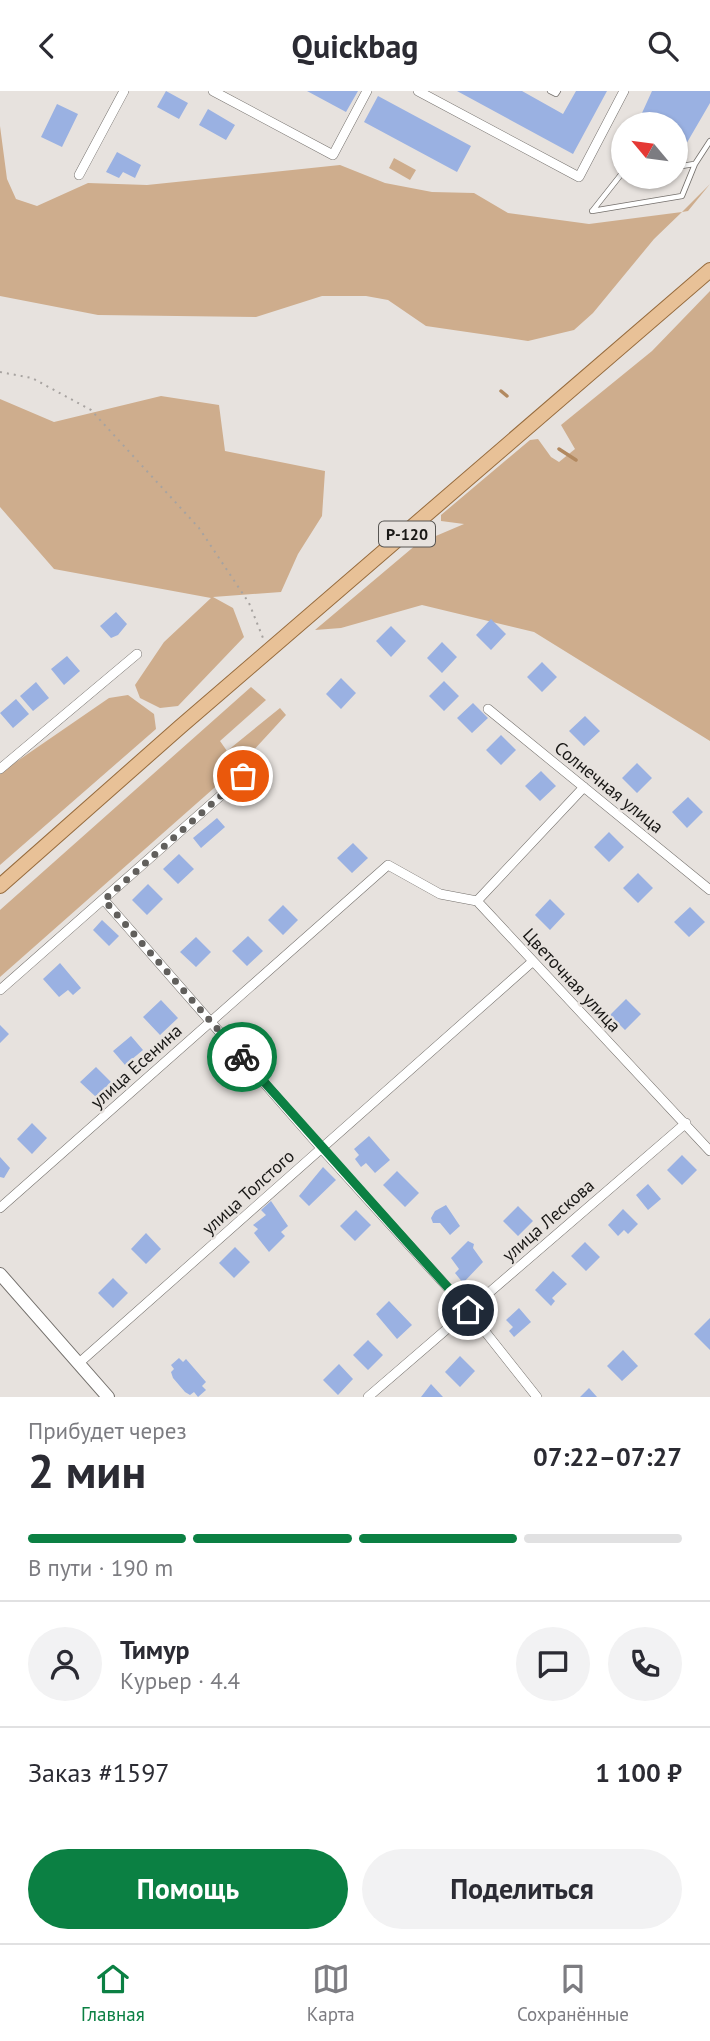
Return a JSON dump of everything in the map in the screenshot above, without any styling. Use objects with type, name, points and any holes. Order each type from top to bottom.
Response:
[{"type":"main road","name":"Р-120","points":[[0,886],[710,270]]},
{"type":"street","points":[[79,175],[124,91]]},
{"type":"street","points":[[213,91],[333,155],[367,91]]},
{"type":"street","points":[[418,91],[579,177],[624,91]]},
{"type":"street","points":[[0,769],[137,654]]},
{"type":"street","name":"Солнечная улица","points":[[488,709],[710,890]]},
{"type":"street","points":[[0,990],[243,776]]},
{"type":"street","points":[[477,901],[584,787]]},
{"type":"street","name":"улица Есенина","points":[[0,1208],[388,865],[440,894],[477,901]]},
{"type":"street","points":[[104,900],[321,1148],[468,1310],[537,1397]]},
{"type":"street","name":"Цветочная улица","points":[[477,901],[710,1151]]},
{"type":"street","name":"улица Толстого","points":[[79,1363],[532,962]]},
{"type":"street","name":"улица Лескова","points":[[368,1397],[686,1123]]},
{"type":"street","points":[[0,1274],[108,1397]]},
{"type":"lane","points":[[550,91],[556,94],[558,91]]},
{"type":"lane","points":[[688,181],[695,164],[710,141]]},
{"type":"lane","points":[[688,165],[695,164]]},
{"type":"lane","points":[[611,187],[592,211],[682,196],[685,189]]},
{"type":"path","points":[[0,372],[32,378],[91,410],[199,528],[250,603],[260,633],[270,649]]},
{"type":"shaded area","points":[[0,126],[7,179],[16,199],[37,206],[88,183],[147,185],[340,165],[385,183],[432,192],[474,193],[508,213],[589,224],[682,212],[654,239],[593,313],[574,330],[528,341],[426,326],[388,300],[366,296],[322,296],[256,317],[98,315],[0,296]]},
{"type":"shaded area","points":[[394,158],[416,170],[410,180],[389,168]]},
{"type":"shaded area","points":[[710,184],[688,211],[682,212]]},
{"type":"shaded area","points":[[710,291],[710,741],[534,632],[422,605],[341,628],[315,630],[417,544],[464,524],[441,521],[441,515],[530,440],[538,439],[551,457],[559,462],[575,449],[561,425],[652,351]]},
{"type":"shaded area","points":[[161,396],[219,405],[225,451],[325,471],[322,516],[298,554],[281,592],[213,597],[233,608],[244,637],[178,706],[160,708],[140,698],[135,685],[164,642],[211,598],[54,569],[0,507],[0,399],[54,422]]},
{"type":"shaded area","points":[[251,687],[266,700],[220,741],[227,751],[280,708],[286,715],[239,766],[0,977],[0,910]]},
{"type":"shaded area","points":[[128,695],[154,714],[156,729],[0,865],[0,773],[109,698]]},
{"type":"building","points":[[166,91],[188,103],[179,119],[157,107]]},
{"type":"building","points":[[307,91],[358,91],[346,112]]},
{"type":"building","points":[[457,91],[522,91],[563,114],[576,91],[607,91],[573,154]]},
{"type":"building","points":[[652,91],[710,91],[710,103],[688,141],[688,112],[642,112]]},
{"type":"building","points":[[378,96],[471,146],[457,172],[364,122]]},
{"type":"building","points":[[57,104],[78,114],[62,147],[41,137]]},
{"type":"building","points":[[208,109],[235,125],[226,140],[199,125]]},
{"type":"building","points":[[117,152],[141,165],[135,178],[123,172],[119,178],[106,172]]},
{"type":"building","points":[[116,612],[127,624],[118,635],[111,638],[100,626]]},
{"type":"building","points":[[491,619],[506,634],[491,650],[476,635]]},
{"type":"building","points":[[391,626],[406,641],[391,657],[376,641]]},
{"type":"building","points":[[442,642],[457,657],[442,673],[427,658]]},
{"type":"building","points":[[67,656],[80,671],[64,685],[51,669]]},
{"type":"building","points":[[542,662],[557,677],[542,692],[527,677]]},
{"type":"building","points":[[341,678],[356,693],[341,709],[326,694]]},
{"type":"building","points":[[444,681],[459,696],[444,711],[429,696]]},
{"type":"building","points":[[36,682],[49,698],[33,711],[20,696]]},
{"type":"building","points":[[16,699],[29,714],[13,728],[0,713]]},
{"type":"building","points":[[473,703],[488,718],[472,733],[457,718]]},
{"type":"building","points":[[585,716],[600,731],[584,746],[569,731]]},
{"type":"building","points":[[501,735],[516,750],[501,765],[486,750]]},
{"type":"building","points":[[637,763],[652,778],[637,793],[622,778]]},
{"type":"building","points":[[541,771],[556,786],[540,801],[525,786]]},
{"type":"building","points":[[688,797],[703,812],[687,828],[672,812]]},
{"type":"building","points":[[217,818],[225,827],[201,848],[193,838]]},
{"type":"building","points":[[609,832],[624,847],[609,862],[594,847]]},
{"type":"building","points":[[353,843],[368,858],[352,873],[337,858]]},
{"type":"building","points":[[179,854],[194,869],[178,884],[163,869]]},
{"type":"building","points":[[638,873],[653,888],[638,903],[623,888]]},
{"type":"building","points":[[148,884],[163,899],[147,915],[132,900]]},
{"type":"building","points":[[550,899],[565,914],[550,930],[535,915]]},
{"type":"building","points":[[283,905],[298,920],[283,935],[268,920]]},
{"type":"building","points":[[690,907],[705,922],[689,937],[674,922]]},
{"type":"building","points":[[102,920],[119,936],[109,946],[93,930]]},
{"type":"building","points":[[248,936],[263,951],[247,966],[232,951]]},
{"type":"building","points":[[196,937],[211,952],[196,967],[180,952]]},
{"type":"building","points":[[60,963],[81,988],[73,995],[68,990],[59,997],[43,979]]},
{"type":"building","points":[[626,999],[641,1014],[625,1030],[610,1015]]},
{"type":"building","points":[[161,1000],[178,1018],[160,1035],[143,1017]]},
{"type":"building","points":[[0,1025],[9,1034],[0,1043]]},
{"type":"building","points":[[131,1036],[143,1050],[125,1065],[113,1051]]},
{"type":"building","points":[[96,1067],[111,1082],[96,1097],[80,1082]]},
{"type":"building","points":[[32,1123],[47,1138],[32,1154],[17,1139]]},
{"type":"building","points":[[369,1136],[390,1160],[375,1173],[366,1163],[361,1167],[355,1159],[359,1155],[354,1149]]},
{"type":"building","points":[[682,1155],[697,1170],[682,1185],[667,1170]]},
{"type":"building","points":[[0,1157],[10,1168],[4,1178],[0,1177]]},
{"type":"building","points":[[323,1167],[336,1180],[309,1206],[299,1196]]},
{"type":"building","points":[[397,1171],[419,1193],[405,1207],[383,1185]]},
{"type":"building","points":[[648,1184],[661,1199],[648,1210],[636,1195]]},
{"type":"building","points":[[271,1201],[288,1226],[281,1232],[285,1236],[269,1252],[254,1233],[258,1229],[253,1225],[266,1215],[261,1210]]},
{"type":"building","points":[[446,1205],[460,1226],[450,1235],[440,1223],[433,1223],[431,1218],[435,1211]]},
{"type":"building","points":[[518,1206],[533,1221],[518,1236],[503,1221]]},
{"type":"building","points":[[623,1209],[638,1224],[628,1234],[624,1230],[618,1236],[608,1225]]},
{"type":"building","points":[[356,1210],[371,1225],[355,1241],[340,1226]]},
{"type":"building","points":[[146,1233],[161,1249],[146,1264],[131,1249]]},
{"type":"building","points":[[468,1241],[474,1244],[473,1248],[483,1262],[463,1283],[455,1273],[459,1269],[451,1258]]},
{"type":"building","points":[[585,1242],[600,1257],[586,1271],[571,1256]]},
{"type":"building","points":[[235,1247],[250,1262],[234,1278],[219,1263]]},
{"type":"building","points":[[553,1271],[567,1284],[552,1298],[555,1301],[551,1306],[535,1290]]},
{"type":"building","points":[[113,1278],[128,1293],[113,1308],[98,1293]]},
{"type":"building","points":[[389,1301],[412,1325],[397,1339],[376,1314]]},
{"type":"building","points":[[519,1308],[531,1322],[514,1337],[509,1331],[513,1327],[506,1320]]},
{"type":"building","points":[[710,1318],[710,1350],[694,1334]]},
{"type":"building","points":[[368,1340],[383,1355],[368,1370],[353,1355]]},
{"type":"building","points":[[623,1350],[638,1366],[622,1381],[607,1366]]},
{"type":"building","points":[[460,1356],[475,1371],[460,1387],[445,1372]]},
{"type":"building","points":[[179,1358],[183,1362],[186,1359],[206,1382],[202,1386],[206,1390],[198,1397],[194,1392],[190,1395],[185,1392],[173,1378],[171,1372],[174,1369],[171,1365]]},
{"type":"building","points":[[339,1364],[353,1379],[338,1395],[323,1380]]},
{"type":"building","points":[[431,1384],[443,1397],[421,1397]]},
{"type":"building","points":[[589,1388],[597,1397],[580,1397]]},
{"type":"waterway","points":[[501,391],[507,396]]},
{"type":"waterway","points":[[559,449],[576,460]]},
{"type":"way so far","points":[[242,1057],[104,900],[243,776]]},
{"type":"route","points":[[242,1057],[468,1310]]}]
